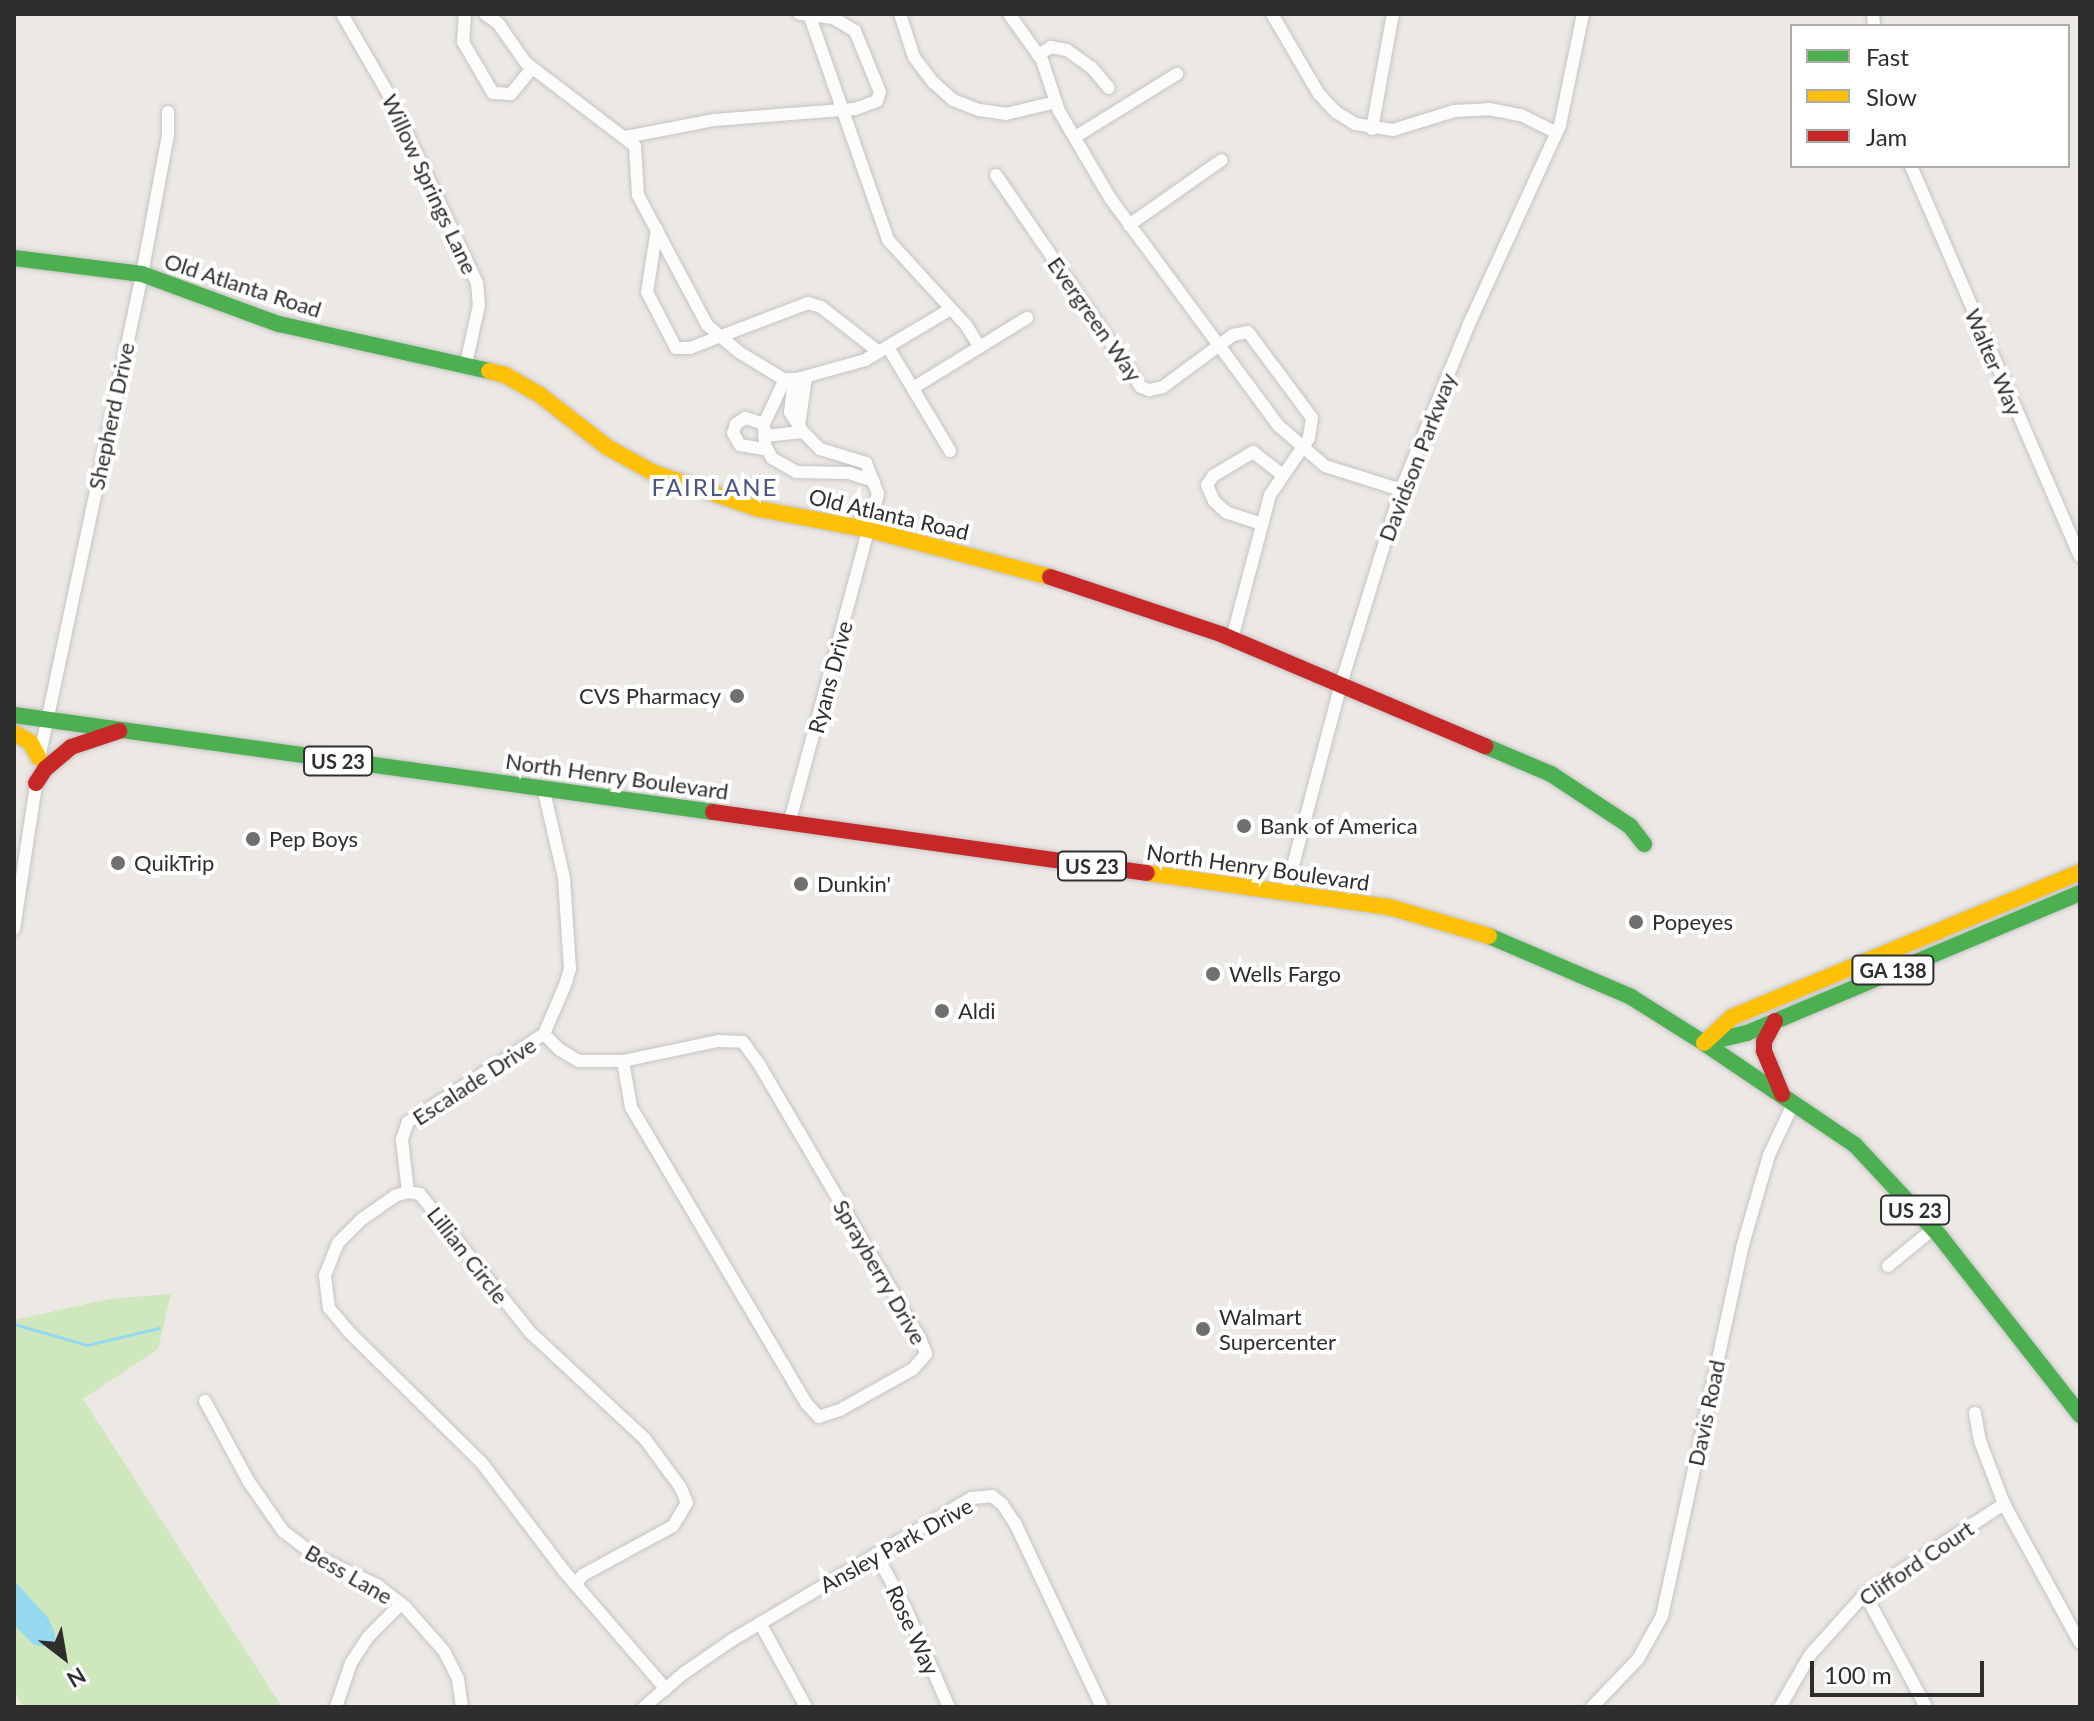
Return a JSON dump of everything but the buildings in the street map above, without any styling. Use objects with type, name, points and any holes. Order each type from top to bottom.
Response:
[{"type":"main road","name":"Old Atlanta Road","points":[[14,258],[142,274],[279,324],[505,375],[540,395],[607,447],[652,472],[759,509],[870,530],[1105,593],[1232,639],[1551,774],[1630,826],[1644,844]]},
{"type":"main road","name":"North Henry Boulevard","points":[[14,715],[1389,907],[1493,937],[1631,997],[1855,1145],[1933,1229],[2080,1415]]},
{"type":"main road","points":[[36,783],[71,747],[124,730]]},
{"type":"main road","points":[[14,733],[30,742],[39,758]]},
{"type":"main road","name":"GA 138","points":[[1704,1043],[1732,1017],[2080,872]]},
{"type":"main road","name":"GA 138","points":[[1704,1043],[1747,1033],[2080,893]]},
{"type":"main road","points":[[1775,1021],[1764,1042],[1764,1051],[1788,1098]]},
{"type":"street","name":"Willow Springs Lane","points":[[342,14],[389,95],[477,283],[479,305],[466,364]]},
{"type":"street","points":[[465,14],[463,42],[493,93],[511,94],[532,68]]},
{"type":"street","points":[[485,14],[498,23],[519,57],[626,137],[637,151],[638,195],[707,325],[717,336],[795,379],[858,363],[951,309]]},
{"type":"street","points":[[626,137],[714,120],[843,111],[874,103],[880,92],[855,31],[838,20],[806,14]]},
{"type":"street","points":[[806,14],[892,246],[951,309],[980,347]]},
{"type":"street","points":[[900,14],[914,57],[933,82],[953,100],[979,110],[1006,114],[1056,102]]},
{"type":"street","points":[[1009,14],[1038,55],[1056,102],[1129,225],[1279,426],[1325,466],[1401,490]]},
{"type":"street","points":[[1272,14],[1327,104],[1349,121],[1372,129],[1399,130],[1447,113],[1482,109],[1521,115],[1557,133]]},
{"type":"street","points":[[1372,129],[1393,14]]},
{"type":"street","name":"Davidson Parkway","points":[[1286,892],[1341,684],[1401,490],[1469,324],[1557,133],[1583,14]]},
{"type":"street","points":[[1038,55],[1051,47],[1067,50],[1092,68],[1109,88]]},
{"type":"street","points":[[1075,137],[1177,74]]},
{"type":"street","name":"Shepherd Drive","points":[[14,929],[46,719],[142,274],[168,135],[168,112]]},
{"type":"street","points":[[1129,225],[1222,160]]},
{"type":"street","name":"Walter Way","points":[[1912,168],[2080,556]]},
{"type":"street","name":"Evergreen Way","points":[[996,175],[1141,387],[1154,390],[1163,387],[1237,333],[1250,333],[1312,418],[1313,427],[1270,495],[1232,639]]},
{"type":"street","points":[[657,229],[647,292],[671,342],[683,350],[795,306],[812,304],[884,349],[913,388],[950,451]]},
{"type":"street","points":[[913,388],[1027,318]]},
{"type":"street","points":[[795,379],[801,429],[820,449],[866,463],[874,481]]},
{"type":"street","points":[[795,379],[764,430],[767,450],[776,462],[796,472],[849,473],[874,481]]},
{"type":"street","points":[[767,450],[740,445],[733,433],[735,426],[745,418],[764,430],[801,429]]},
{"type":"street","points":[[1262,524],[1226,512],[1214,501],[1207,485],[1213,476],[1253,452],[1282,475]]},
{"type":"street","name":"Ryans Drive","points":[[789,824],[870,530],[878,494],[874,481]]},
{"type":"street","name":"Escalade Drive","points":[[408,1192],[402,1139],[408,1122],[544,1034],[570,969],[564,878],[543,787]]},
{"type":"street","name":"Sprayberry Drive","points":[[544,1034],[560,1050],[579,1061],[623,1061],[718,1041],[743,1042],[759,1064],[920,1338],[926,1354],[913,1369],[840,1410],[819,1417],[806,1403],[631,1107],[623,1061]]},
{"type":"street","name":"Davis Road","points":[[1592,1707],[1638,1659],[1662,1616],[1742,1248],[1788,1098]]},
{"type":"street","name":"Lillian Circle","points":[[576,1583],[583,1575],[673,1526],[687,1503],[681,1488],[645,1439],[530,1332],[420,1194],[408,1192],[383,1203],[338,1243],[325,1276],[329,1308],[348,1331],[481,1462],[576,1583],[666,1689]]},
{"type":"street","points":[[1888,1266],[1933,1229]]},
{"type":"street","name":"Bess Lane","points":[[205,1401],[255,1491],[283,1531],[317,1557],[377,1585],[401,1604],[444,1651],[458,1679],[462,1707]]},
{"type":"street","points":[[1975,1413],[1980,1441],[2004,1504],[2080,1643]]},
{"type":"street","name":"Ansley Park Drive","points":[[644,1707],[760,1623],[971,1498],[992,1496],[1002,1504],[1015,1523],[1102,1707]]},
{"type":"street","name":"Clifford Court","points":[[1780,1707],[1810,1655],[1865,1594],[2004,1504]]},
{"type":"street","name":"Rose Way","points":[[876,1554],[905,1607],[949,1707]]},
{"type":"street","points":[[1865,1594],[1926,1707]]},
{"type":"street","points":[[336,1707],[339,1691],[359,1650],[401,1604]]},
{"type":"street","points":[[760,1623],[806,1707]]},
{"type":"green space","points":[[171,1294],[158,1349],[83,1399],[282,1707],[23,1707],[14,1691],[14,1320],[109,1299]]},
{"type":"water","points":[[14,1580],[48,1618],[55,1640],[48,1647],[34,1645],[14,1625]]},
{"type":"waterway","points":[[14,1324],[87,1345],[159,1328]]},
{"type":"traffic: fast","points":[[14,258],[142,274],[279,324],[489,371]]},
{"type":"traffic: fast","points":[[14,715],[713,812]]},
{"type":"traffic: fast","points":[[1485,746],[1551,774],[1630,826],[1644,844]]},
{"type":"traffic: fast","points":[[1705,1043],[1747,1033],[2080,893]]},
{"type":"traffic: fast","points":[[1489,936],[1631,997],[1704,1043]]},
{"type":"traffic: fast","points":[[1704,1043],[1855,1145],[1939,1235],[2080,1415]]},
{"type":"traffic: slow","points":[[489,371],[505,375],[540,395],[607,447],[652,472],[759,509],[870,530],[1050,577]]},
{"type":"traffic: slow","points":[[14,733],[30,742],[39,758]]},
{"type":"traffic: slow","points":[[1704,1043],[1732,1017],[2080,872]]},
{"type":"traffic: slow","points":[[1147,873],[1389,907],[1489,936]]},
{"type":"traffic: jam","points":[[1050,577],[1223,635],[1485,746]]},
{"type":"traffic: jam","points":[[36,783],[45,769],[71,747],[119,731]]},
{"type":"traffic: jam","points":[[713,812],[1147,873]]},
{"type":"traffic: jam","points":[[1775,1021],[1764,1042],[1764,1051],[1782,1094]]},
{"type":"place","name":"CVS Pharmacy","points":[[737,696]]},
{"type":"place","name":"Bank of America","points":[[1244,826]]},
{"type":"place","name":"Pep Boys","points":[[253,839]]},
{"type":"place","name":"QuikTrip","points":[[118,863]]},
{"type":"place","name":"Dunkin'","points":[[801,884]]},
{"type":"place","name":"Popeyes","points":[[1636,922]]},
{"type":"place","name":"Wells Fargo","points":[[1213,974]]},
{"type":"place","name":"Aldi","points":[[942,1011]]},
{"type":"place","name":"Walmart Supercenter","points":[[1203,1329]]},
{"type":"district","name":"FAIRLANE","points":[[715,487]]}]
